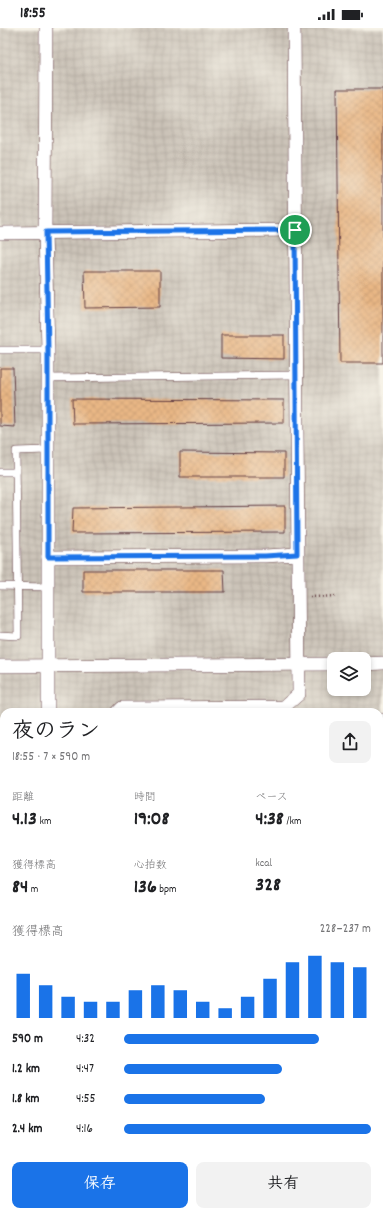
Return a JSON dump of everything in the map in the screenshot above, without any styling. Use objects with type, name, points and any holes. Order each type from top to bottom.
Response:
[{"type":"street","points":[[46,28],[48,708]]},
{"type":"street","points":[[122,708],[284,707],[299,694],[294,28]]},
{"type":"street","points":[[0,233],[295,230]]},
{"type":"street","points":[[48,557],[265,556],[297,554]]},
{"type":"street","points":[[371,664],[383,663]]},
{"type":"street","points":[[0,666],[327,664]]},
{"type":"lane","points":[[0,350],[48,350]]},
{"type":"lane","points":[[48,378],[296,375]]},
{"type":"lane","points":[[0,635],[18,636],[16,451],[48,450]]},
{"type":"lane","points":[[0,472],[16,472]]},
{"type":"lane","points":[[0,586],[48,587]]},
{"type":"path","points":[[299,597],[338,596]]},
{"type":"shaded area","points":[[0,28],[383,28],[383,708],[0,708]]},
{"type":"building","points":[[337,89],[383,89],[383,363],[340,363]]},
{"type":"building","points":[[84,271],[160,271],[160,307],[85,308]]},
{"type":"building","points":[[221,335],[284,335],[284,359],[221,358]]},
{"type":"building","points":[[0,368],[13,368],[15,427],[0,426]]},
{"type":"building","points":[[72,399],[284,400],[284,423],[73,424]]},
{"type":"building","points":[[180,452],[284,453],[284,477],[180,477]]},
{"type":"building","points":[[285,506],[285,532],[72,533],[73,508]]},
{"type":"building","points":[[83,570],[224,570],[225,592],[83,592]]},
{"type":"route","points":[[295,230],[297,554],[265,556],[48,557],[48,350],[46,232],[295,230]]}]
